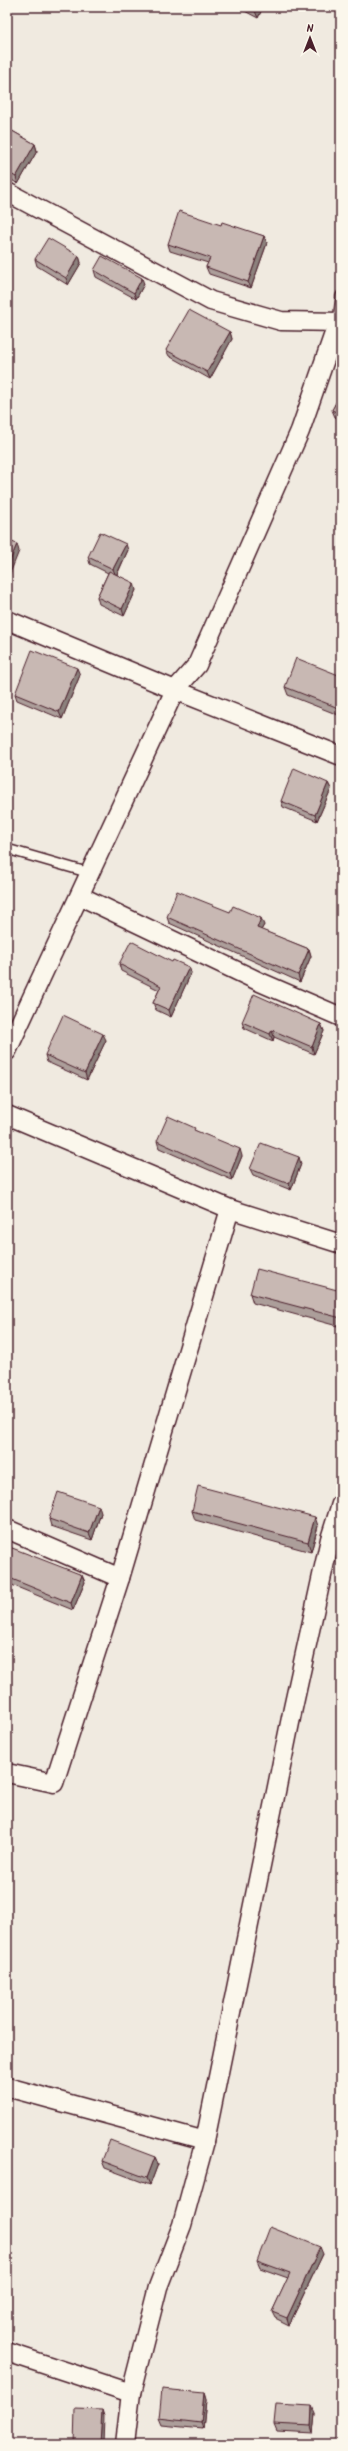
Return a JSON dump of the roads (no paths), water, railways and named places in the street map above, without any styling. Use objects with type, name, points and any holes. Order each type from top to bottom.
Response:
[{"type":"street","points":[[7,192],[211,301],[281,321],[339,322],[300,431],[197,665],[174,690],[7,1051]]},
{"type":"street","points":[[7,620],[174,690],[341,756]]},
{"type":"street","points":[[80,896],[260,982],[341,1017]]},
{"type":"street","points":[[7,1115],[230,1209],[341,1244]]},
{"type":"street","points":[[7,1774],[54,1783],[120,1578],[230,1209]]},
{"type":"street","points":[[125,2444],[131,2394],[158,2287],[182,2225],[205,2141],[336,1540],[341,1504]]},
{"type":"street","points":[[7,1529],[120,1578]]},
{"type":"street","points":[[7,2087],[205,2141]]},
{"type":"street","points":[[7,2352],[131,2394]]},
{"type":"lane","points":[[339,322],[341,296]]},
{"type":"lane","points":[[7,849],[90,873]]}]
